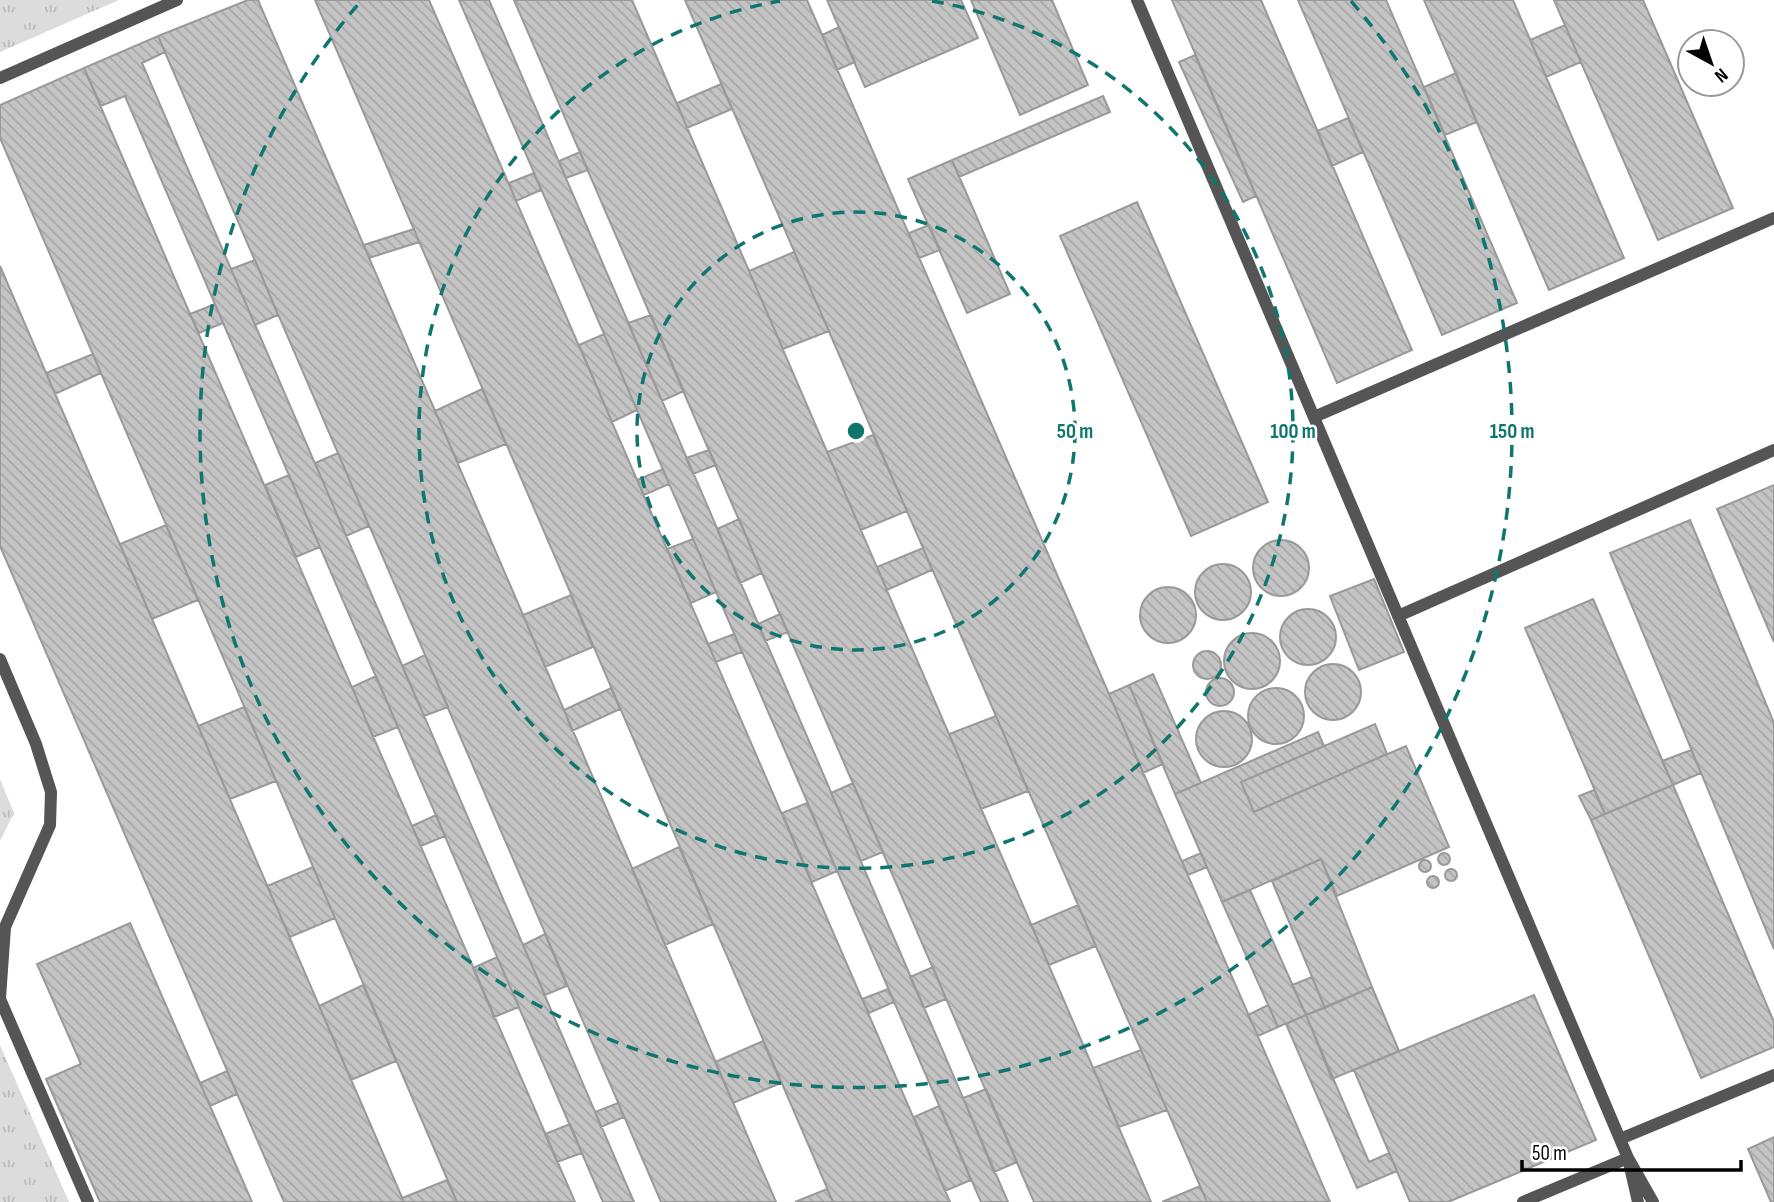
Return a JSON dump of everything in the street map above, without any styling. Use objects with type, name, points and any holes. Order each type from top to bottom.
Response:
[{"type":"lane","points":[[0,78],[177,0]]},
{"type":"lane","points":[[1137,0],[1628,1158],[1653,1202]]},
{"type":"lane","points":[[1314,417],[1774,218]]},
{"type":"lane","points":[[1398,616],[1774,450]]},
{"type":"lane","points":[[0,659],[36,744],[51,792],[50,825],[5,928],[0,998],[88,1202]]},
{"type":"lane","points":[[1620,1139],[1774,1075]]},
{"type":"lane","points":[[1524,1202],[1628,1158]]},
{"type":"lane","points":[[1628,1158],[1638,1202]]},
{"type":"green space","points":[[0,0],[119,0],[0,52]]},
{"type":"green space","points":[[0,779],[14,813],[0,841]]},
{"type":"green space","points":[[0,1045],[69,1202],[0,1202]]},
{"type":"building","points":[[248,0],[258,0],[776,1202],[661,1202],[158,36]]},
{"type":"building","points":[[315,0],[429,0],[950,1202],[833,1202]]},
{"type":"building","points":[[459,0],[489,0],[1008,1202],[981,1202]]},
{"type":"building","points":[[514,0],[632,0],[1151,1202],[1034,1202]]},
{"type":"building","points":[[685,0],[807,0],[1330,1202],[1207,1202]]},
{"type":"building","points":[[827,0],[961,0],[978,38],[865,87]]},
{"type":"building","points":[[971,0],[1052,0],[1088,85],[1020,115]]},
{"type":"building","points":[[1172,0],[1261,0],[1412,350],[1337,383]]},
{"type":"building","points":[[1298,0],[1386,0],[1517,303],[1442,335]]},
{"type":"building","points":[[1424,0],[1513,0],[1624,258],[1549,290]]},
{"type":"building","points":[[1554,0],[1643,0],[1676,76],[1676,98],[1685,98],[1733,208],[1658,240]]},
{"type":"building","points":[[1565,25],[1581,62],[1546,77],[1530,40]]},
{"type":"building","points":[[839,27],[855,62],[837,70],[822,35]]},
{"type":"building","points":[[158,36],[165,52],[142,63],[634,1202],[603,1202],[125,96],[101,106],[84,68]]},
{"type":"building","points":[[1195,55],[1256,196],[1243,202],[1179,62]]},
{"type":"building","points":[[84,68],[575,1202],[457,1202],[0,138],[0,105]]},
{"type":"building","points":[[1456,73],[1477,122],[1445,135],[1424,87]]},
{"type":"building","points":[[721,84],[732,109],[687,128],[677,103]]},
{"type":"building","points":[[1103,96],[1110,112],[959,177],[952,160]]},
{"type":"building","points":[[1348,118],[1363,152],[1332,166],[1317,131]]},
{"type":"building","points":[[580,152],[588,170],[566,178],[559,161]]},
{"type":"building","points":[[952,160],[1010,294],[967,313],[908,179]]},
{"type":"building","points":[[534,173],[541,190],[516,201],[509,183]]},
{"type":"building","points":[[1137,202],[1268,502],[1191,536],[1060,236]]},
{"type":"building","points":[[929,225],[940,250],[919,258],[909,233]]},
{"type":"building","points":[[414,229],[419,242],[369,258],[364,245]]},
{"type":"building","points":[[794,252],[829,331],[783,349],[749,271]]},
{"type":"building","points":[[255,260],[278,315],[255,325],[231,269]]},
{"type":"building","points":[[0,266],[404,1202],[284,1202],[0,546]]},
{"type":"building","points":[[215,304],[223,323],[199,333],[190,314]]},
{"type":"building","points":[[651,315],[684,391],[662,401],[628,323]]},
{"type":"building","points":[[604,334],[637,410],[612,422],[579,345]]},
{"type":"building","points":[[93,354],[101,373],[55,394],[46,373]]},
{"type":"building","points":[[482,389],[506,444],[458,463],[435,411]]},
{"type":"building","points":[[873,435],[907,511],[861,530],[827,452]]},
{"type":"building","points":[[709,450],[716,465],[693,474],[686,458]]},
{"type":"building","points":[[338,453],[369,526],[346,536],[315,463]]},
{"type":"building","points":[[663,469],[669,484],[644,495],[637,480]]},
{"type":"building","points":[[289,475],[320,547],[296,557],[265,485]]},
{"type":"building","points":[[1774,485],[1774,642],[1717,509]]},
{"type":"building","points":[[739,519],[762,573],[740,583],[717,529]]},
{"type":"building","points":[[1690,520],[1774,723],[1774,949],[1610,553]]},
{"type":"building","points":[[166,525],[198,600],[152,619],[120,544]]},
{"type":"building","points":[[693,539],[716,592],[691,603],[667,549]]},
{"type":"building","points":[[1281,540],[1292,542],[1301,548],[1307,557],[1307,579],[1301,588],[1292,594],[1281,596],[1270,594],[1261,588],[1255,579],[1253,568],[1255,557],[1261,548],[1270,542]]},
{"type":"building","points":[[923,548],[932,570],[887,590],[877,567]]},
{"type":"building","points":[[1223,564],[1234,566],[1243,572],[1249,581],[1249,603],[1243,612],[1234,618],[1223,620],[1212,618],[1203,612],[1197,603],[1195,592],[1197,581],[1203,572],[1212,566]]},
{"type":"building","points":[[1374,579],[1404,652],[1359,670],[1330,596]]},
{"type":"building","points":[[1168,587],[1179,589],[1188,595],[1194,604],[1194,626],[1188,635],[1179,641],[1168,643],[1157,641],[1148,635],[1142,626],[1140,615],[1142,604],[1148,595],[1157,589]]},
{"type":"building","points":[[571,595],[593,647],[545,667],[523,615]]},
{"type":"building","points":[[1593,599],[1673,785],[1605,814],[1525,628]]},
{"type":"building","points":[[1308,609],[1319,611],[1328,617],[1334,626],[1334,648],[1328,657],[1319,663],[1308,665],[1297,663],[1288,657],[1282,648],[1280,637],[1282,626],[1288,617],[1297,611]]},
{"type":"building","points":[[780,614],[788,632],[765,641],[758,624]]},
{"type":"building","points":[[1252,633],[1263,635],[1272,641],[1278,650],[1278,672],[1272,681],[1263,687],[1252,689],[1241,687],[1232,681],[1226,672],[1224,661],[1226,650],[1232,641],[1241,635]]},
{"type":"building","points":[[734,634],[742,652],[716,662],[708,644]]},
{"type":"building","points":[[1207,651],[1217,655],[1221,665],[1217,675],[1207,679],[1197,675],[1193,665],[1197,655]]},
{"type":"building","points":[[425,655],[448,707],[424,716],[402,666]]},
{"type":"building","points":[[1333,664],[1344,666],[1353,672],[1359,681],[1359,703],[1353,712],[1344,718],[1333,720],[1322,718],[1313,712],[1307,703],[1305,692],[1307,681],[1313,672],[1322,666]]},
{"type":"building","points":[[1153,674],[1201,783],[1175,794],[1129,685]]},
{"type":"building","points":[[376,676],[398,727],[373,737],[352,687]]},
{"type":"building","points":[[1220,678],[1230,682],[1234,692],[1230,702],[1220,706],[1210,702],[1206,692],[1210,682]]},
{"type":"building","points":[[1129,685],[1163,764],[1143,773],[1109,694]]},
{"type":"building","points":[[611,688],[620,709],[572,731],[564,710]]},
{"type":"building","points":[[1276,688],[1287,690],[1296,696],[1302,705],[1302,727],[1296,736],[1287,742],[1276,744],[1265,742],[1256,736],[1250,727],[1248,716],[1250,705],[1256,696],[1265,690]]},
{"type":"building","points":[[244,707],[276,781],[230,799],[198,726]]},
{"type":"building","points":[[1224,711],[1235,713],[1244,719],[1250,728],[1250,750],[1244,759],[1235,765],[1224,767],[1213,765],[1204,759],[1198,750],[1196,739],[1198,728],[1204,719],[1213,713]]},
{"type":"building","points":[[996,716],[1028,791],[981,809],[949,734]]},
{"type":"building","points":[[1375,724],[1387,754],[1254,812],[1241,782]]},
{"type":"building","points":[[1318,732],[1324,746],[1241,782],[1254,812],[1406,746],[1449,847],[1337,896],[1321,859],[1222,902],[1175,794]]},
{"type":"building","points":[[1691,750],[1701,773],[1673,785],[1662,761]]},
{"type":"building","points":[[853,783],[883,852],[861,861],[831,793]]},
{"type":"building","points":[[1673,785],[1774,1022],[1774,1047],[1701,1078],[1591,820]]},
{"type":"building","points":[[1594,790],[1605,814],[1591,820],[1579,796]]},
{"type":"building","points":[[807,803],[837,871],[812,882],[782,813]]},
{"type":"building","points":[[436,815],[445,836],[421,846],[412,826]]},
{"type":"building","points":[[679,847],[713,924],[665,945],[632,869]]},
{"type":"building","points":[[1201,853],[1207,867],[1188,875],[1182,861]]},
{"type":"building","points":[[1439,854],[1449,854],[1449,864],[1439,864]]},
{"type":"building","points":[[1321,859],[1372,987],[1325,1008],[1272,881]]},
{"type":"building","points":[[1425,860],[1431,866],[1425,872],[1419,866]]},
{"type":"building","points":[[313,867],[335,918],[290,937],[267,886]]},
{"type":"building","points":[[1446,870],[1456,870],[1456,880],[1446,880]]},
{"type":"building","points":[[1428,877],[1438,877],[1438,887],[1428,887]]},
{"type":"building","points":[[1250,890],[1306,1015],[1278,1027],[1222,902]]},
{"type":"building","points":[[1078,905],[1096,946],[1049,965],[1031,925]]},
{"type":"building","points":[[130,923],[252,1202],[100,1202],[46,1079],[81,1064],[37,964]]},
{"type":"building","points":[[545,934],[567,986],[545,995],[523,945]]},
{"type":"building","points":[[497,957],[519,1007],[494,1017],[473,968]]},
{"type":"building","points":[[933,967],[946,999],[924,1008],[910,977]]},
{"type":"building","points":[[1312,977],[1325,1008],[1306,1015],[1292,985]]},
{"type":"building","points":[[363,985],[396,1061],[351,1080],[319,1006]]},
{"type":"building","points":[[1372,987],[1399,1051],[1332,1079],[1306,1015]]},
{"type":"building","points":[[888,989],[894,1002],[869,1013],[862,999]]},
{"type":"building","points":[[1534,995],[1596,1140],[1448,1202],[1410,1202],[1354,1070]]},
{"type":"building","points":[[1268,1005],[1278,1027],[1258,1036],[1248,1015]]},
{"type":"building","points":[[1306,1015],[1369,1162],[1389,1153],[1397,1171],[1357,1188],[1286,1024]]},
{"type":"building","points":[[763,1041],[781,1083],[733,1103],[715,1062]]},
{"type":"building","points":[[1141,1050],[1167,1110],[1119,1127],[1093,1068]]},
{"type":"building","points":[[227,1071],[237,1094],[210,1106],[200,1083]]},
{"type":"building","points":[[986,1089],[1017,1162],[994,1172],[963,1098]]},
{"type":"building","points":[[618,1103],[624,1117],[601,1127],[595,1112]]},
{"type":"building","points":[[939,1106],[971,1180],[945,1191],[914,1117]]},
{"type":"building","points":[[570,1124],[582,1153],[557,1162],[545,1134]]},
{"type":"building","points":[[1774,1137],[1774,1202],[1771,1202],[1748,1149]]},
{"type":"building","points":[[447,1180],[457,1202],[404,1202],[402,1198]]},
{"type":"building","points":[[1200,1186],[1207,1202],[1162,1202]]},
{"type":"building","points":[[827,1189],[833,1202],[795,1202]]}]
